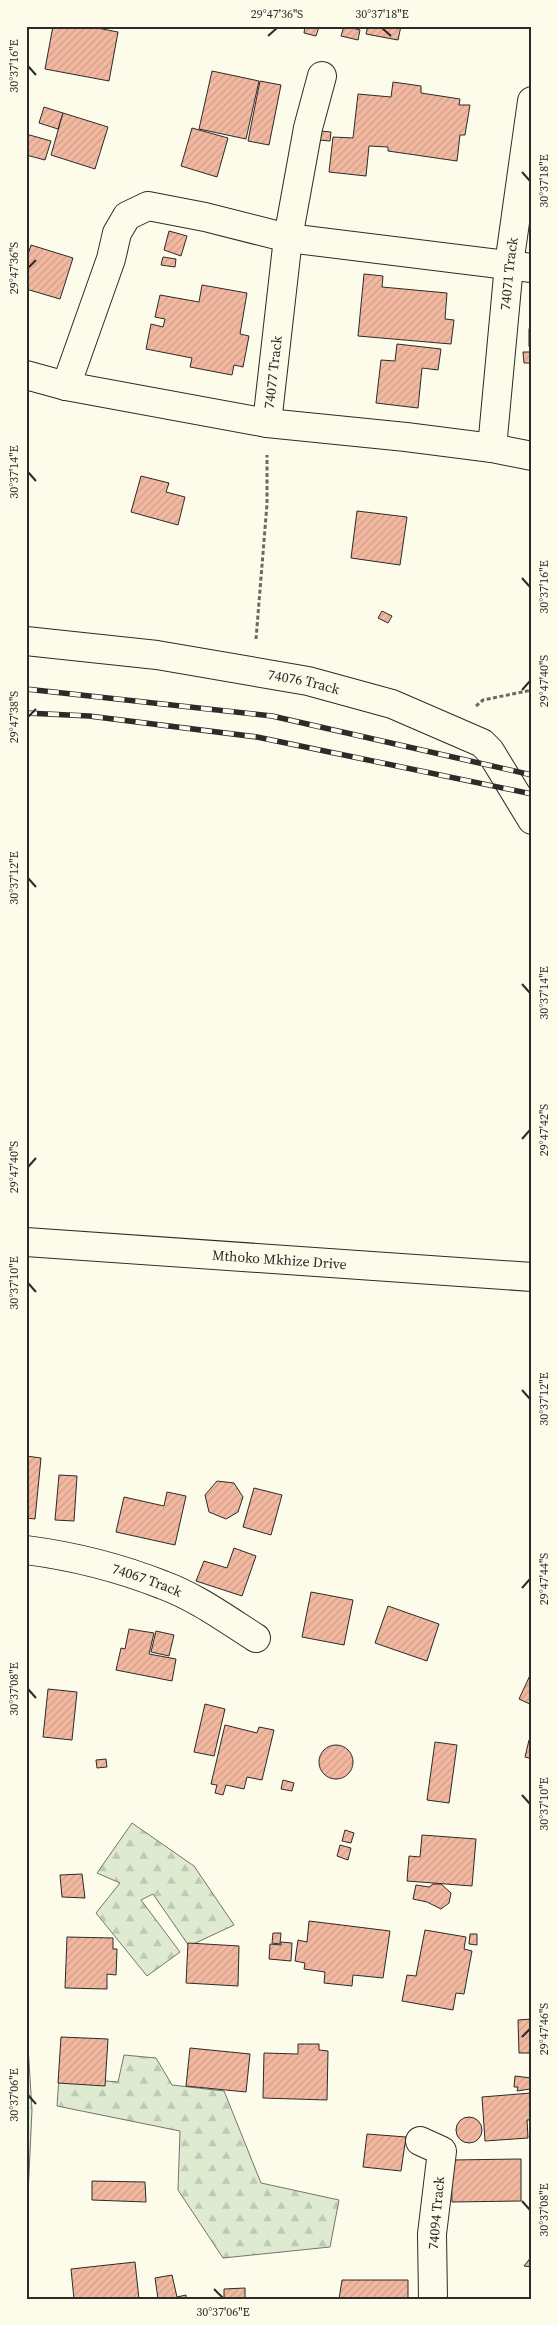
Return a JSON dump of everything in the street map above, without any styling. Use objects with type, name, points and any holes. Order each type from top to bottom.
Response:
[{"type":"street","name":"74077 Track","points":[[267,423],[288,238],[308,128],[322,76]]},
{"type":"street","name":"74071 Track","points":[[492,448],[521,266],[532,101]]},
{"type":"street","points":[[66,386],[111,259],[117,233],[127,216],[148,206],[204,217],[288,238],[521,266]]},
{"type":"street","points":[[26,376],[66,386],[267,423],[406,436],[492,448],[532,456]]},
{"type":"street","name":"74076 Track","points":[[26,641],[157,655],[308,681],[392,704],[482,743],[490,751],[532,820]]},
{"type":"street","name":"Mthoko Mkhize Drive","points":[[26,1242],[532,1277]]},
{"type":"street","name":"74067 Track","points":[[26,1550],[80,1560],[164,1585],[207,1607],[256,1638]]},
{"type":"street","name":"74094 Track","points":[[420,2141],[442,2151],[432,2234],[433,2299]]},
{"type":"path","name":"74077 Track","points":[[253,672],[267,504],[267,423]]},
{"type":"path","points":[[450,728],[483,700],[532,690]]},
{"type":"green space","points":[[132,1823],[194,1866],[234,1925],[189,1946],[153,1894],[141,1900],[180,1952],[147,1976],[96,1913],[120,1883],[97,1873]]},
{"type":"green space","points":[[26,2014],[32,2110],[28,2195],[26,2193]]},
{"type":"green space","points":[[124,2055],[156,2058],[172,2085],[224,2091],[261,2183],[339,2200],[330,2247],[223,2258],[178,2190],[180,2131],[57,2106],[59,2077],[118,2082]]},
{"type":"building","points":[[53,26],[87,26],[118,32],[109,81],[45,69]]},
{"type":"building","points":[[305,26],[319,27],[316,36],[304,33]]},
{"type":"building","points":[[344,26],[360,30],[358,40],[341,36]]},
{"type":"building","points":[[368,26],[401,26],[398,40],[366,34]]},
{"type":"building","points":[[212,71],[259,81],[246,139],[199,129]]},
{"type":"building","points":[[260,81],[281,85],[269,145],[248,141]]},
{"type":"building","points":[[393,82],[421,86],[421,93],[460,99],[459,105],[470,105],[465,135],[460,135],[457,161],[388,151],[388,147],[369,146],[366,176],[329,172],[333,137],[353,138],[358,94],[391,97]]},
{"type":"building","points":[[44,107],[63,113],[58,129],[39,123]]},
{"type":"building","points":[[63,113],[108,127],[95,169],[51,155]]},
{"type":"building","points":[[192,128],[228,138],[217,177],[181,166]]},
{"type":"building","points":[[320,131],[331,132],[330,141],[319,140]]},
{"type":"building","points":[[26,134],[51,141],[45,160],[26,155]]},
{"type":"building","points":[[169,231],[187,236],[181,256],[164,250]]},
{"type":"building","points":[[31,245],[73,258],[60,299],[26,289],[26,261]]},
{"type":"building","points":[[163,257],[176,259],[175,267],[161,265]]},
{"type":"building","points":[[364,274],[383,276],[382,287],[447,293],[445,319],[454,320],[451,344],[358,336]]},
{"type":"building","points":[[202,285],[247,293],[240,334],[249,336],[243,367],[234,365],[232,375],[190,367],[192,358],[146,349],[151,324],[163,327],[165,319],[155,317],[160,295],[199,302]]},
{"type":"building","points":[[529,329],[532,329],[532,346],[529,346]]},
{"type":"building","points":[[397,344],[441,349],[438,370],[422,368],[418,408],[376,403],[381,360],[395,361]]},
{"type":"building","points":[[523,352],[532,352],[532,363],[524,363]]},
{"type":"building","points":[[141,476],[169,483],[166,492],[185,497],[178,525],[131,512]]},
{"type":"building","points":[[357,511],[407,517],[400,565],[351,558]]},
{"type":"building","points":[[382,611],[392,616],[388,623],[378,618]]},
{"type":"building","points":[[26,1456],[41,1458],[35,1519],[26,1518]]},
{"type":"building","points":[[59,1475],[77,1476],[74,1521],[55,1520]]},
{"type":"building","points":[[217,1481],[234,1483],[243,1497],[238,1512],[226,1519],[209,1512],[205,1495]]},
{"type":"building","points":[[254,1488],[282,1495],[271,1535],[243,1527]]},
{"type":"building","points":[[167,1492],[186,1496],[175,1545],[116,1532],[124,1497],[164,1506]]},
{"type":"building","points":[[234,1548],[256,1556],[242,1596],[196,1581],[204,1561],[227,1568]]},
{"type":"building","points":[[311,1592],[353,1600],[344,1645],[302,1637]]},
{"type":"building","points":[[388,1606],[439,1624],[427,1661],[375,1643]]},
{"type":"building","points":[[129,1629],[154,1633],[149,1654],[176,1659],[172,1681],[116,1670],[121,1648],[125,1649]]},
{"type":"building","points":[[156,1631],[174,1635],[169,1656],[151,1652]]},
{"type":"building","points":[[532,1671],[532,1705],[519,1699]]},
{"type":"building","points":[[48,1689],[77,1692],[72,1740],[43,1737]]},
{"type":"building","points":[[205,1704],[225,1709],[214,1756],[194,1752]]},
{"type":"building","points":[[225,1725],[257,1733],[259,1727],[274,1730],[262,1780],[247,1777],[244,1789],[226,1785],[223,1795],[215,1793],[217,1785],[211,1784]]},
{"type":"building","points":[[529,1740],[532,1741],[532,1759],[525,1757]]},
{"type":"building","points":[[435,1742],[457,1745],[449,1803],[427,1800]]},
{"type":"building","points":[[336,1745],[348,1750],[353,1762],[348,1774],[336,1779],[324,1774],[319,1762],[324,1750]]},
{"type":"building","points":[[106,1759],[107,1767],[97,1768],[96,1760]]},
{"type":"building","points":[[283,1780],[294,1783],[292,1791],[281,1789]]},
{"type":"building","points":[[345,1830],[354,1833],[351,1843],[342,1841]]},
{"type":"building","points":[[422,1835],[476,1839],[472,1886],[407,1881],[409,1856],[420,1857]]},
{"type":"building","points":[[340,1845],[351,1848],[348,1860],[337,1856]]},
{"type":"building","points":[[82,1874],[85,1898],[62,1897],[60,1875]]},
{"type":"building","points":[[433,1884],[441,1884],[451,1893],[449,1903],[441,1909],[427,1902],[413,1899],[416,1885],[429,1887]]},
{"type":"building","points":[[309,1921],[390,1931],[383,1978],[353,1975],[352,1986],[324,1983],[325,1972],[304,1969],[305,1963],[295,1961],[298,1940],[307,1942]]},
{"type":"building","points":[[425,1930],[466,1937],[464,1949],[472,1951],[464,1994],[456,1993],[453,2010],[402,2001],[407,1975],[416,1976]]},
{"type":"building","points":[[273,1933],[281,1933],[280,1944],[272,1943]]},
{"type":"building","points":[[470,1934],[477,1934],[477,1945],[469,1944]]},
{"type":"building","points":[[67,1937],[113,1938],[113,1949],[117,1949],[116,1975],[107,1974],[107,1989],[65,1988]]},
{"type":"building","points":[[281,1942],[292,1943],[291,1961],[269,1959],[270,1944],[281,1945]]},
{"type":"building","points":[[188,1943],[239,1946],[238,1986],[186,1983]]},
{"type":"building","points":[[532,2019],[532,2053],[519,2053],[518,2020]]},
{"type":"building","points":[[61,2037],[108,2039],[105,2086],[58,2083]]},
{"type":"building","points":[[298,2044],[319,2044],[319,2050],[328,2051],[327,2100],[263,2098],[264,2053],[298,2054]]},
{"type":"building","points":[[190,2048],[250,2054],[246,2092],[186,2086]]},
{"type":"building","points":[[515,2076],[531,2078],[530,2089],[517,2091],[518,2087],[514,2087]]},
{"type":"building","points":[[531,2093],[532,2120],[527,2120],[528,2138],[485,2141],[482,2097]]},
{"type":"building","points":[[469,2117],[478,2121],[482,2130],[478,2139],[469,2143],[460,2139],[456,2130],[460,2121]]},
{"type":"building","points":[[367,2134],[406,2137],[401,2171],[363,2167]]},
{"type":"building","points":[[521,2159],[521,2201],[452,2202],[451,2160]]},
{"type":"building","points":[[92,2181],[145,2182],[146,2202],[92,2200]]},
{"type":"building","points":[[532,2256],[532,2267],[524,2266]]},
{"type":"building","points":[[135,2262],[139,2299],[74,2299],[71,2269]]},
{"type":"building","points":[[172,2275],[177,2297],[186,2295],[186,2299],[158,2299],[155,2278]]},
{"type":"building","points":[[342,2280],[408,2280],[408,2299],[339,2299]]},
{"type":"building","points":[[245,2288],[245,2299],[224,2299],[224,2289]]},
{"type":"railway","points":[[26,689],[272,716],[532,775]]},
{"type":"railway","points":[[26,713],[89,716],[257,737],[532,794]]}]
